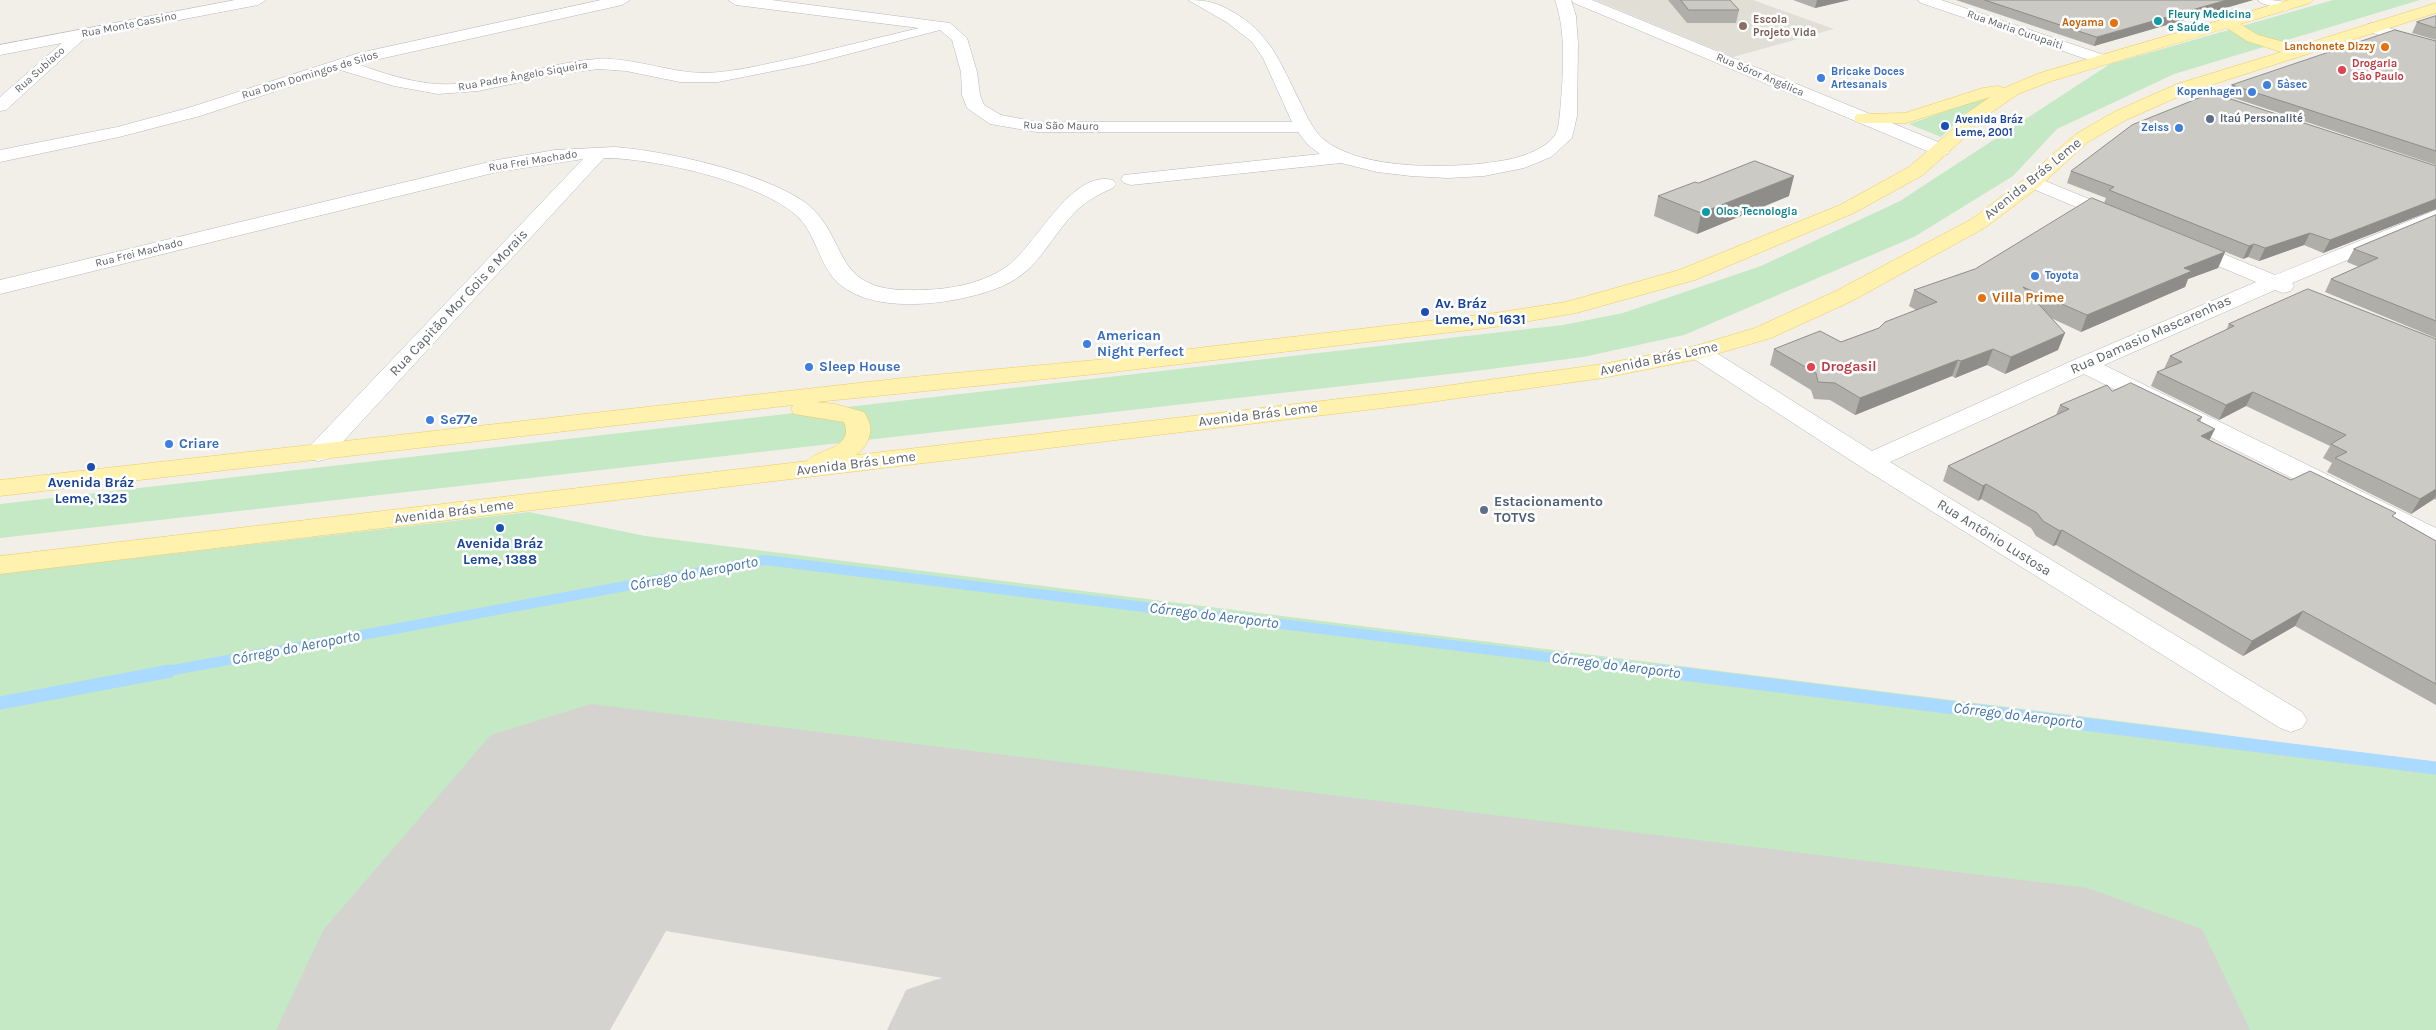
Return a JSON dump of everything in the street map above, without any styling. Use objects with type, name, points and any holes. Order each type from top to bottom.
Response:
[{"type":"main road","points":[[0,488],[912,384],[1096,367],[1494,320],[1568,308],[1687,275],[1791,233],[1882,190],[1916,171],[1941,150],[1973,117],[2012,90],[2046,77],[2304,0]]},
{"type":"main road","name":"Avenida Brás Leme","points":[[0,565],[1416,397],[1602,371],[1700,352],[1763,333],[1844,296],[1979,223],[2033,182],[2059,157],[2100,126],[2183,88],[2436,8]]},
{"type":"main road","points":[[2229,22],[2234,28],[2248,36],[2300,51]]},
{"type":"main road","points":[[1863,118],[1906,118],[1988,92],[2012,90]]},
{"type":"main road","points":[[696,409],[835,411],[855,417],[858,423],[859,431],[853,445],[826,462],[728,480]]},
{"type":"street","name":"Rua Monte Cassino","points":[[0,50],[258,0]]},
{"type":"street","name":"Rua Dom Domingos de Silos","points":[[0,156],[119,132],[175,117],[339,64],[395,49],[622,0]]},
{"type":"street","points":[[736,0],[944,26]]},
{"type":"street","points":[[1196,0],[1235,21],[1263,45],[1286,87],[1303,127],[1320,146],[1343,157],[1374,166],[1399,170],[1462,172],[1511,164],[1545,153],[1564,137],[1568,126],[1570,56],[1568,17],[1563,0]]},
{"type":"street","name":"Rua Sóror Angélica","points":[[1579,0],[1941,150]]},
{"type":"street","name":"Rua Maria Curupaiti","points":[[1926,0],[2104,60]]},
{"type":"street","points":[[2266,0],[2286,6]]},
{"type":"street","name":"Rua Padre Ângelo Siqueira","points":[[339,64],[416,87],[439,89],[485,85],[562,68],[601,64],[620,65],[680,77],[715,78],[774,67],[944,26]]},
{"type":"street","name":"Rua São Mauro","points":[[944,26],[958,38],[969,72],[971,96],[976,108],[996,120],[1037,127],[1303,127]]},
{"type":"street","points":[[2372,28],[2436,47]]},
{"type":"street","name":"Rua Subiaco","points":[[0,106],[80,35]]},
{"type":"street","points":[[2183,88],[2260,114]]},
{"type":"street","name":"Rua Frei Machado","points":[[0,287],[497,166],[556,156],[599,153],[630,154],[667,159],[734,178],[771,192],[806,212],[841,272],[850,282],[866,290],[888,296],[942,295],[973,289],[1004,277],[1023,264],[1060,215],[1076,199],[1106,184],[1101,179],[1111,173],[1127,174],[1131,179],[1343,157]]},
{"type":"street","name":"Rua Capitão Mor Gois e Morais","points":[[318,453],[599,153]]},
{"type":"street","points":[[2033,182],[2140,227]]},
{"type":"street","name":"Rua Damasio Mascarenhas","points":[[1870,461],[2084,364],[2273,282],[2436,216]]},
{"type":"street","points":[[2167,238],[2300,293]]},
{"type":"street","name":"Rua Antônio Lustosa","points":[[1700,352],[1870,461],[2291,720]]},
{"type":"street","points":[[2084,364],[2436,539]]},
{"type":"shaded area","name":"Escola Projeto Vida","points":[[1595,0],[1753,0],[1834,29],[1733,57]]},
{"type":"green space","points":[[2333,0],[2420,0],[2174,74],[2057,129],[2013,176],[1914,237],[1684,335],[1583,357],[1467,372],[0,538],[0,504],[1563,325],[1623,313],[1761,266],[1900,201],[2110,64]]},
{"type":"green space","points":[[1986,97],[1997,97],[1966,113],[1941,137],[1909,124]]},
{"type":"green space","points":[[529,512],[645,536],[2198,731],[2436,766],[2436,1030],[2087,1030],[591,811],[439,1030],[0,1030],[0,574]]},
{"type":"building","points":[[1681,0],[1730,0],[1739,10],[1689,10]]},
{"type":"building","points":[[1985,0],[2227,0],[2097,37]]},
{"type":"building","points":[[2436,16],[2436,28],[2417,22]]},
{"type":"building","points":[[2395,30],[2436,41],[2436,151],[2232,85]]},
{"type":"building","points":[[2212,93],[2436,166],[2436,199],[2330,240],[2310,233],[2265,248],[2254,244],[2249,246],[2109,190],[2114,187],[2071,171],[2132,125]]},
{"type":"building","points":[[1755,161],[1794,176],[1701,213],[1658,196],[1695,182],[1698,183]]},
{"type":"building","points":[[2092,198],[2225,252],[2184,268],[2192,271],[2087,315],[2023,287],[2065,333],[2011,357],[1993,349],[1961,361],[1958,360],[1860,398],[1835,383],[1818,382],[1816,373],[1774,349],[1820,331],[1841,342],[1879,328],[1885,322],[1937,302],[1914,290],[1975,269]]},
{"type":"building","points":[[2436,215],[2436,321],[2331,279],[2378,258],[2354,249]]},
{"type":"building","points":[[2308,289],[2436,339],[2436,489],[2420,499],[2335,458],[2347,452],[2331,444],[2346,435],[2253,392],[2226,405],[2157,372],[2182,362],[2170,356],[2234,326],[2229,324]]},
{"type":"building","points":[[2131,383],[2202,417],[2197,420],[2215,429],[2201,436],[2291,480],[2310,471],[2396,513],[2392,516],[2436,541],[2436,684],[2303,611],[2252,641],[2062,530],[2060,531],[2043,521],[2037,513],[1986,484],[1983,486],[1948,466],[2069,409],[2060,405],[2107,385],[2112,391]]},
{"type":"waterway","name":"Córrego do Aeroporto","points":[[163,672],[765,560],[1669,672]]},
{"type":"waterway","name":"Córrego do Aeroporto","points":[[0,703],[170,671]]},
{"type":"waterway","name":"Córrego do Aeroporto","points":[[1659,671],[2436,768]]},
{"type":"taxiway","points":[[952,1030],[1006,1018],[1047,1014],[1217,1021]]},
{"type":"runway","points":[[439,1030],[591,811],[2087,1030]]},
{"type":"place","name":"Fleury Medicina e Saúde","points":[[2158,21]]},
{"type":"place","name":"Aoyama","points":[[2114,23]]},
{"type":"place","name":"Escola Projeto Vida","points":[[1743,26]]},
{"type":"place","name":"Lanchonete Dizzy","points":[[2385,47]]},
{"type":"place","name":"Drogaria São Paulo","points":[[2342,70]]},
{"type":"place","name":"Bricake Doces Artesanais","points":[[1821,78]]},
{"type":"place","name":"5àsec","points":[[2267,85]]},
{"type":"place","name":"Kopenhagen","points":[[2252,92]]},
{"type":"place","name":"Itaú Personalité","points":[[2210,119]]},
{"type":"place","name":"Avenida Bráz Leme, 2001","points":[[1945,126]]},
{"type":"place","name":"Zeiss","points":[[2179,128]]},
{"type":"place","name":"Olos Tecnologia","points":[[1706,212]]},
{"type":"place","name":"Toyota","points":[[2035,276]]},
{"type":"place","name":"Villa Prime","points":[[1982,298]]},
{"type":"place","name":"Av. Bráz Leme, Nº 1631","points":[[1425,312]]},
{"type":"place","name":"American Night Perfect","points":[[1087,344]]},
{"type":"place","name":"Sleep House","points":[[809,367]]},
{"type":"place","name":"Drogasil","points":[[1811,367]]},
{"type":"place","name":"Se77e","points":[[430,420]]},
{"type":"place","name":"Criare","points":[[169,444]]},
{"type":"place","name":"Avenida Bráz Leme, 1325","points":[[91,467]]},
{"type":"place","name":"Estacionamento TOTVS","points":[[1484,510]]},
{"type":"place","name":"Avenida Bráz Leme, 1388","points":[[500,528]]}]
